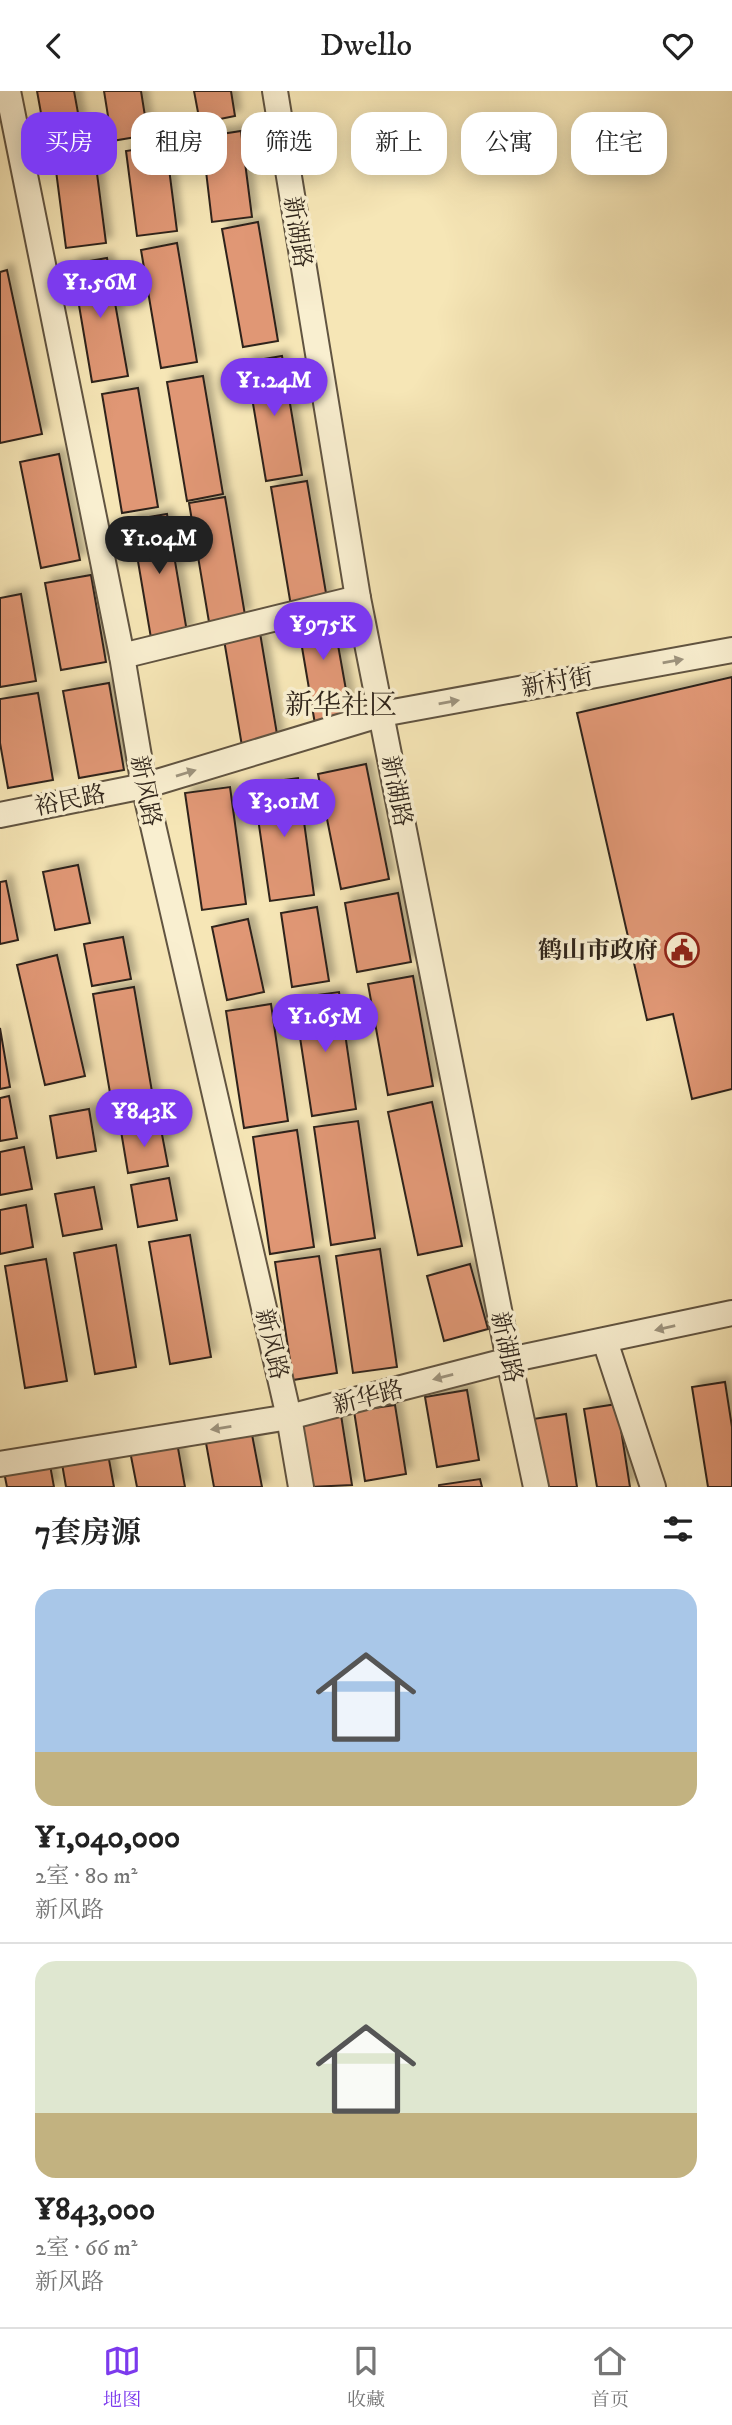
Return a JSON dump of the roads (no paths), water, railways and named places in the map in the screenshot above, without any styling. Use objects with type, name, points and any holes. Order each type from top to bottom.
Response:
[{"type":"street","name":"新风路","points":[[8,91],[122,656],[144,786],[289,1417],[301,1487]]},
{"type":"street","name":"新湖路","points":[[275,91],[358,598],[509,1360],[537,1487]]},
{"type":"street","points":[[122,656],[358,598]]},
{"type":"street","name":"新村街","points":[[382,714],[732,650]]},
{"type":"street","name":"裕民路","points":[[0,815],[144,786],[382,714]]},
{"type":"street","name":"新华路","points":[[0,1464],[289,1417],[509,1360],[605,1342],[732,1313]]},
{"type":"street","points":[[605,1342],[653,1487]]},
{"type":"place","name":"鹤山市政府","points":[[682,950]]},
{"type":"district","name":"新华社区","points":[[341,704]]}]
